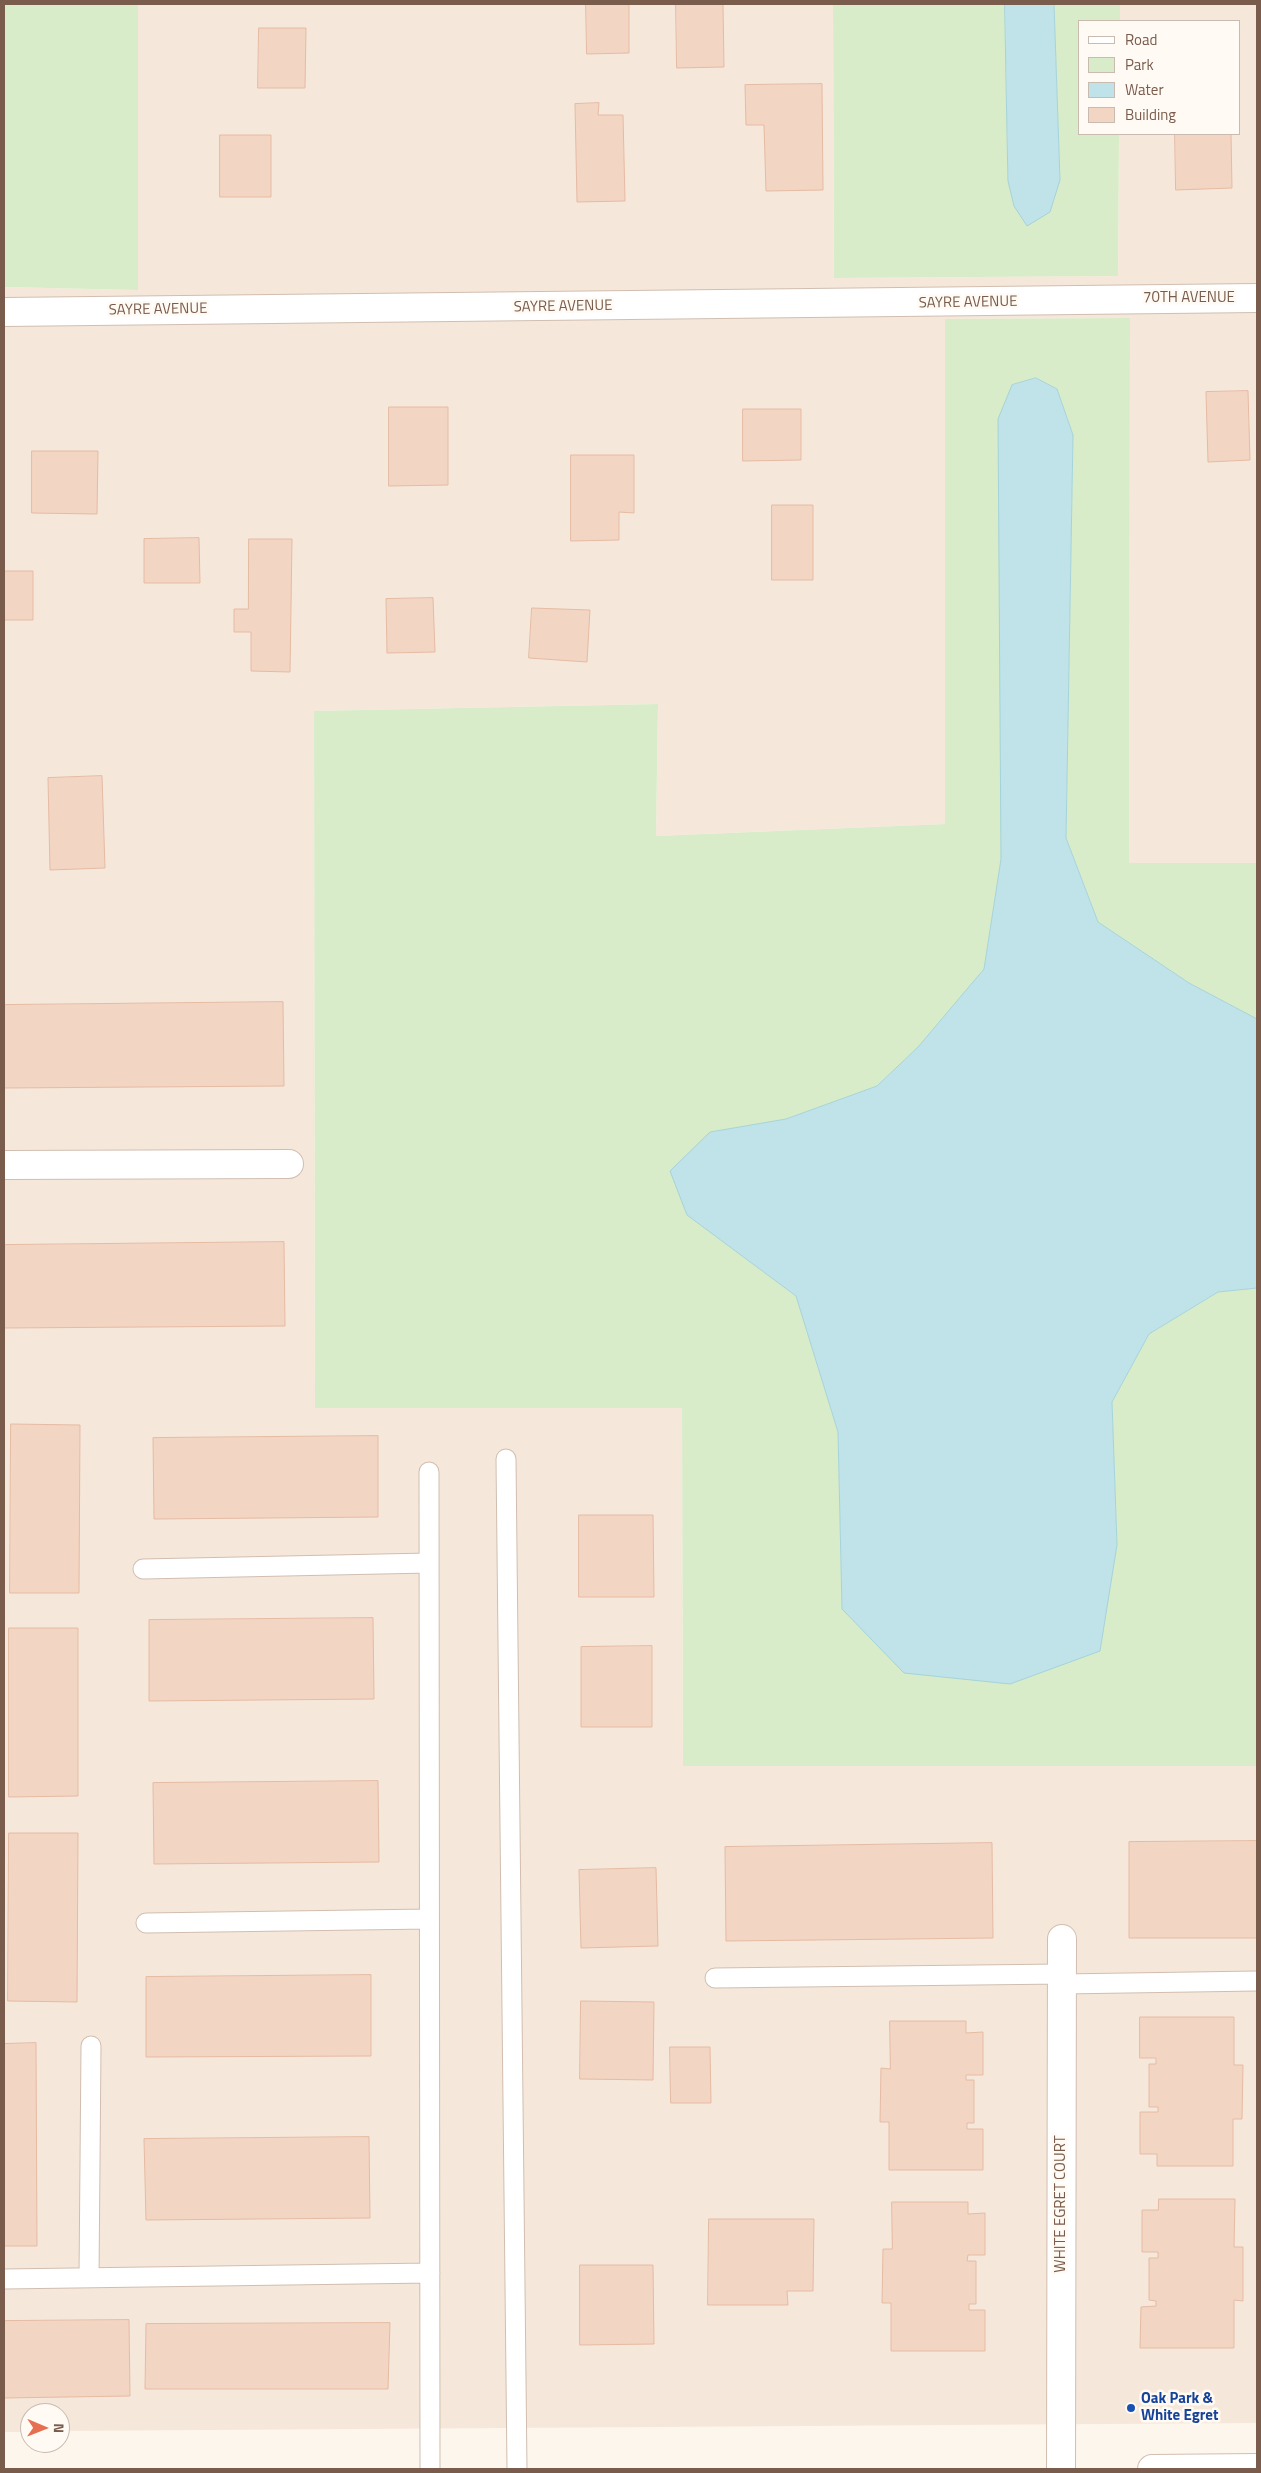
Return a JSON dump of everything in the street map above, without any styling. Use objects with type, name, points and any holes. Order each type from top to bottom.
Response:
[{"type":"street","name":"70TH AVENUE","points":[[1122,298],[1257,298]]},
{"type":"street","name":"SAYRE AVENUE","points":[[4,312],[987,303],[1122,298]]},
{"type":"street","points":[[4,1165],[289,1164]]},
{"type":"street","name":"WHITE EGRET COURT","points":[[1061,2469],[1062,1939]]},
{"type":"street","points":[[1152,2469],[1257,2468]]},
{"type":"lane","points":[[506,1458],[517,2469]]},
{"type":"lane","points":[[429,1472],[430,2469]]},
{"type":"lane","points":[[143,1569],[429,1563]]},
{"type":"lane","points":[[146,1924],[429,1919]]},
{"type":"lane","points":[[715,1978],[1257,1981]]},
{"type":"lane","points":[[89,2278],[91,2046]]},
{"type":"lane","points":[[4,2278],[430,2273]]},
{"type":"shaded area","points":[[138,4],[833,4],[834,278],[1118,276],[1119,135],[1241,135],[1241,20],[1120,20],[1120,4],[1257,4],[1257,863],[1129,863],[1130,318],[945,319],[945,824],[656,836],[658,704],[314,711],[315,1408],[682,1408],[683,1766],[1257,1766],[1257,2423],[70,2431],[70,2403],[20,2403],[20,2432],[4,2432],[4,287],[138,290]]},
{"type":"green space","points":[[4,4],[138,4],[138,290],[4,287]]},
{"type":"green space","points":[[833,4],[1005,4],[1008,181],[1060,180],[1054,4],[1120,4],[1120,20],[1078,20],[1078,135],[1119,135],[1118,276],[834,278]]},
{"type":"green space","points":[[1130,318],[1129,863],[1257,863],[1257,1019],[1189,983],[1098,922],[1066,838],[1073,435],[1057,389],[1036,378],[1012,385],[1001,859],[984,969],[918,1047],[877,1086],[786,1119],[710,1132],[688,1215],[796,1296],[838,1432],[842,1609],[1117,1545],[1112,1402],[1149,1334],[1218,1292],[1257,1288],[1257,1766],[683,1766],[682,1408],[315,1408],[314,711],[658,704],[656,836],[945,824],[945,319]]},
{"type":"water","points":[[1005,4],[1054,4],[1060,180],[1050,212],[1027,226],[1014,206],[1008,181]]},
{"type":"water","points":[[1036,378],[1057,389],[1073,435],[1066,838],[1098,922],[1189,983],[1257,1019],[1257,1288],[1218,1292],[1149,1334],[1112,1402],[1117,1545],[1100,1651],[1010,1684],[904,1673],[842,1609],[838,1432],[796,1296],[687,1215],[670,1171],[710,1132],[786,1119],[877,1086],[918,1047],[984,969],[1001,859],[998,419],[1012,385]]},
{"type":"building","points":[[586,4],[629,4],[629,53],[587,54]]},
{"type":"building","points":[[676,4],[723,4],[724,67],[677,68]]},
{"type":"building","points":[[259,28],[306,28],[305,88],[258,88]]},
{"type":"building","points":[[822,84],[823,190],[766,191],[764,125],[746,125],[745,85]]},
{"type":"building","points":[[599,103],[598,115],[623,115],[625,201],[577,202],[575,104]]},
{"type":"building","points":[[220,135],[271,135],[271,197],[220,197]]},
{"type":"building","points":[[1175,135],[1231,135],[1232,188],[1176,190]]},
{"type":"building","points":[[1248,391],[1250,460],[1208,462],[1206,392]]},
{"type":"building","points":[[389,407],[448,407],[448,485],[389,486]]},
{"type":"building","points":[[743,409],[801,409],[801,460],[743,461]]},
{"type":"building","points":[[32,451],[98,451],[97,514],[32,513]]},
{"type":"building","points":[[571,455],[634,455],[634,513],[619,512],[619,540],[571,541]]},
{"type":"building","points":[[772,505],[813,505],[813,580],[772,580]]},
{"type":"building","points":[[199,538],[200,583],[144,583],[144,539]]},
{"type":"building","points":[[249,539],[292,539],[290,672],[251,671],[251,632],[234,632],[234,609],[248,609]]},
{"type":"building","points":[[4,571],[33,571],[33,620],[4,620]]},
{"type":"building","points":[[433,598],[435,652],[387,653],[386,599]]},
{"type":"building","points":[[532,608],[590,610],[587,662],[529,658]]},
{"type":"building","points":[[102,776],[105,868],[50,870],[48,778]]},
{"type":"building","points":[[283,1002],[284,1086],[4,1088],[4,1005]]},
{"type":"building","points":[[284,1242],[285,1326],[4,1328],[4,1245]]},
{"type":"building","points":[[11,1424],[80,1425],[79,1593],[10,1593]]},
{"type":"building","points":[[378,1436],[378,1517],[154,1519],[153,1438]]},
{"type":"building","points":[[579,1515],[653,1515],[654,1597],[579,1597]]},
{"type":"building","points":[[373,1618],[374,1699],[149,1701],[149,1620]]},
{"type":"building","points":[[9,1628],[78,1628],[78,1796],[9,1797]]},
{"type":"building","points":[[652,1646],[652,1727],[581,1727],[581,1647]]},
{"type":"building","points":[[378,1781],[379,1862],[154,1864],[153,1783]]},
{"type":"building","points":[[9,1833],[78,1833],[77,2002],[8,2001]]},
{"type":"building","points":[[1257,1841],[1257,1938],[1129,1938],[1129,1842]]},
{"type":"building","points":[[992,1843],[993,1938],[726,1941],[725,1847]]},
{"type":"building","points":[[656,1868],[658,1946],[581,1948],[579,1870]]},
{"type":"building","points":[[371,1975],[371,2056],[146,2057],[146,1977]]},
{"type":"building","points":[[581,2001],[654,2002],[653,2080],[580,2079]]},
{"type":"building","points":[[1140,2017],[1234,2017],[1234,2065],[1243,2065],[1242,2119],[1233,2119],[1233,2166],[1157,2166],[1157,2154],[1140,2154],[1140,2112],[1158,2112],[1158,2107],[1149,2107],[1149,2064],[1156,2064],[1156,2058],[1140,2058]]},
{"type":"building","points":[[890,2021],[966,2021],[966,2033],[983,2032],[983,2075],[966,2075],[966,2080],[974,2080],[974,2123],[967,2123],[967,2129],[983,2129],[983,2170],[889,2170],[889,2122],[880,2122],[881,2068],[890,2069]]},
{"type":"building","points":[[36,2043],[37,2246],[4,2246],[4,2044]]},
{"type":"building","points":[[670,2047],[710,2047],[711,2103],[671,2103]]},
{"type":"building","points":[[369,2137],[370,2218],[146,2220],[144,2139]]},
{"type":"building","points":[[1159,2199],[1235,2199],[1234,2247],[1243,2247],[1243,2301],[1234,2300],[1234,2348],[1140,2348],[1141,2307],[1156,2306],[1156,2301],[1149,2300],[1149,2258],[1158,2258],[1158,2252],[1142,2252],[1142,2210],[1158,2210]]},
{"type":"building","points":[[892,2202],[968,2202],[968,2214],[985,2213],[985,2255],[968,2255],[967,2261],[976,2261],[976,2304],[969,2304],[969,2310],[985,2310],[985,2351],[891,2351],[891,2303],[882,2303],[883,2249],[892,2249]]},
{"type":"building","points":[[709,2219],[814,2219],[813,2291],[787,2291],[788,2305],[708,2305]]},
{"type":"building","points":[[580,2265],[653,2265],[654,2344],[580,2345]]},
{"type":"building","points":[[129,2320],[130,2396],[4,2398],[4,2321]]},
{"type":"building","points":[[390,2323],[388,2389],[145,2389],[146,2324]]},
{"type":"place","name":"Oak Park & White Egret","points":[[1131,2408]]}]
